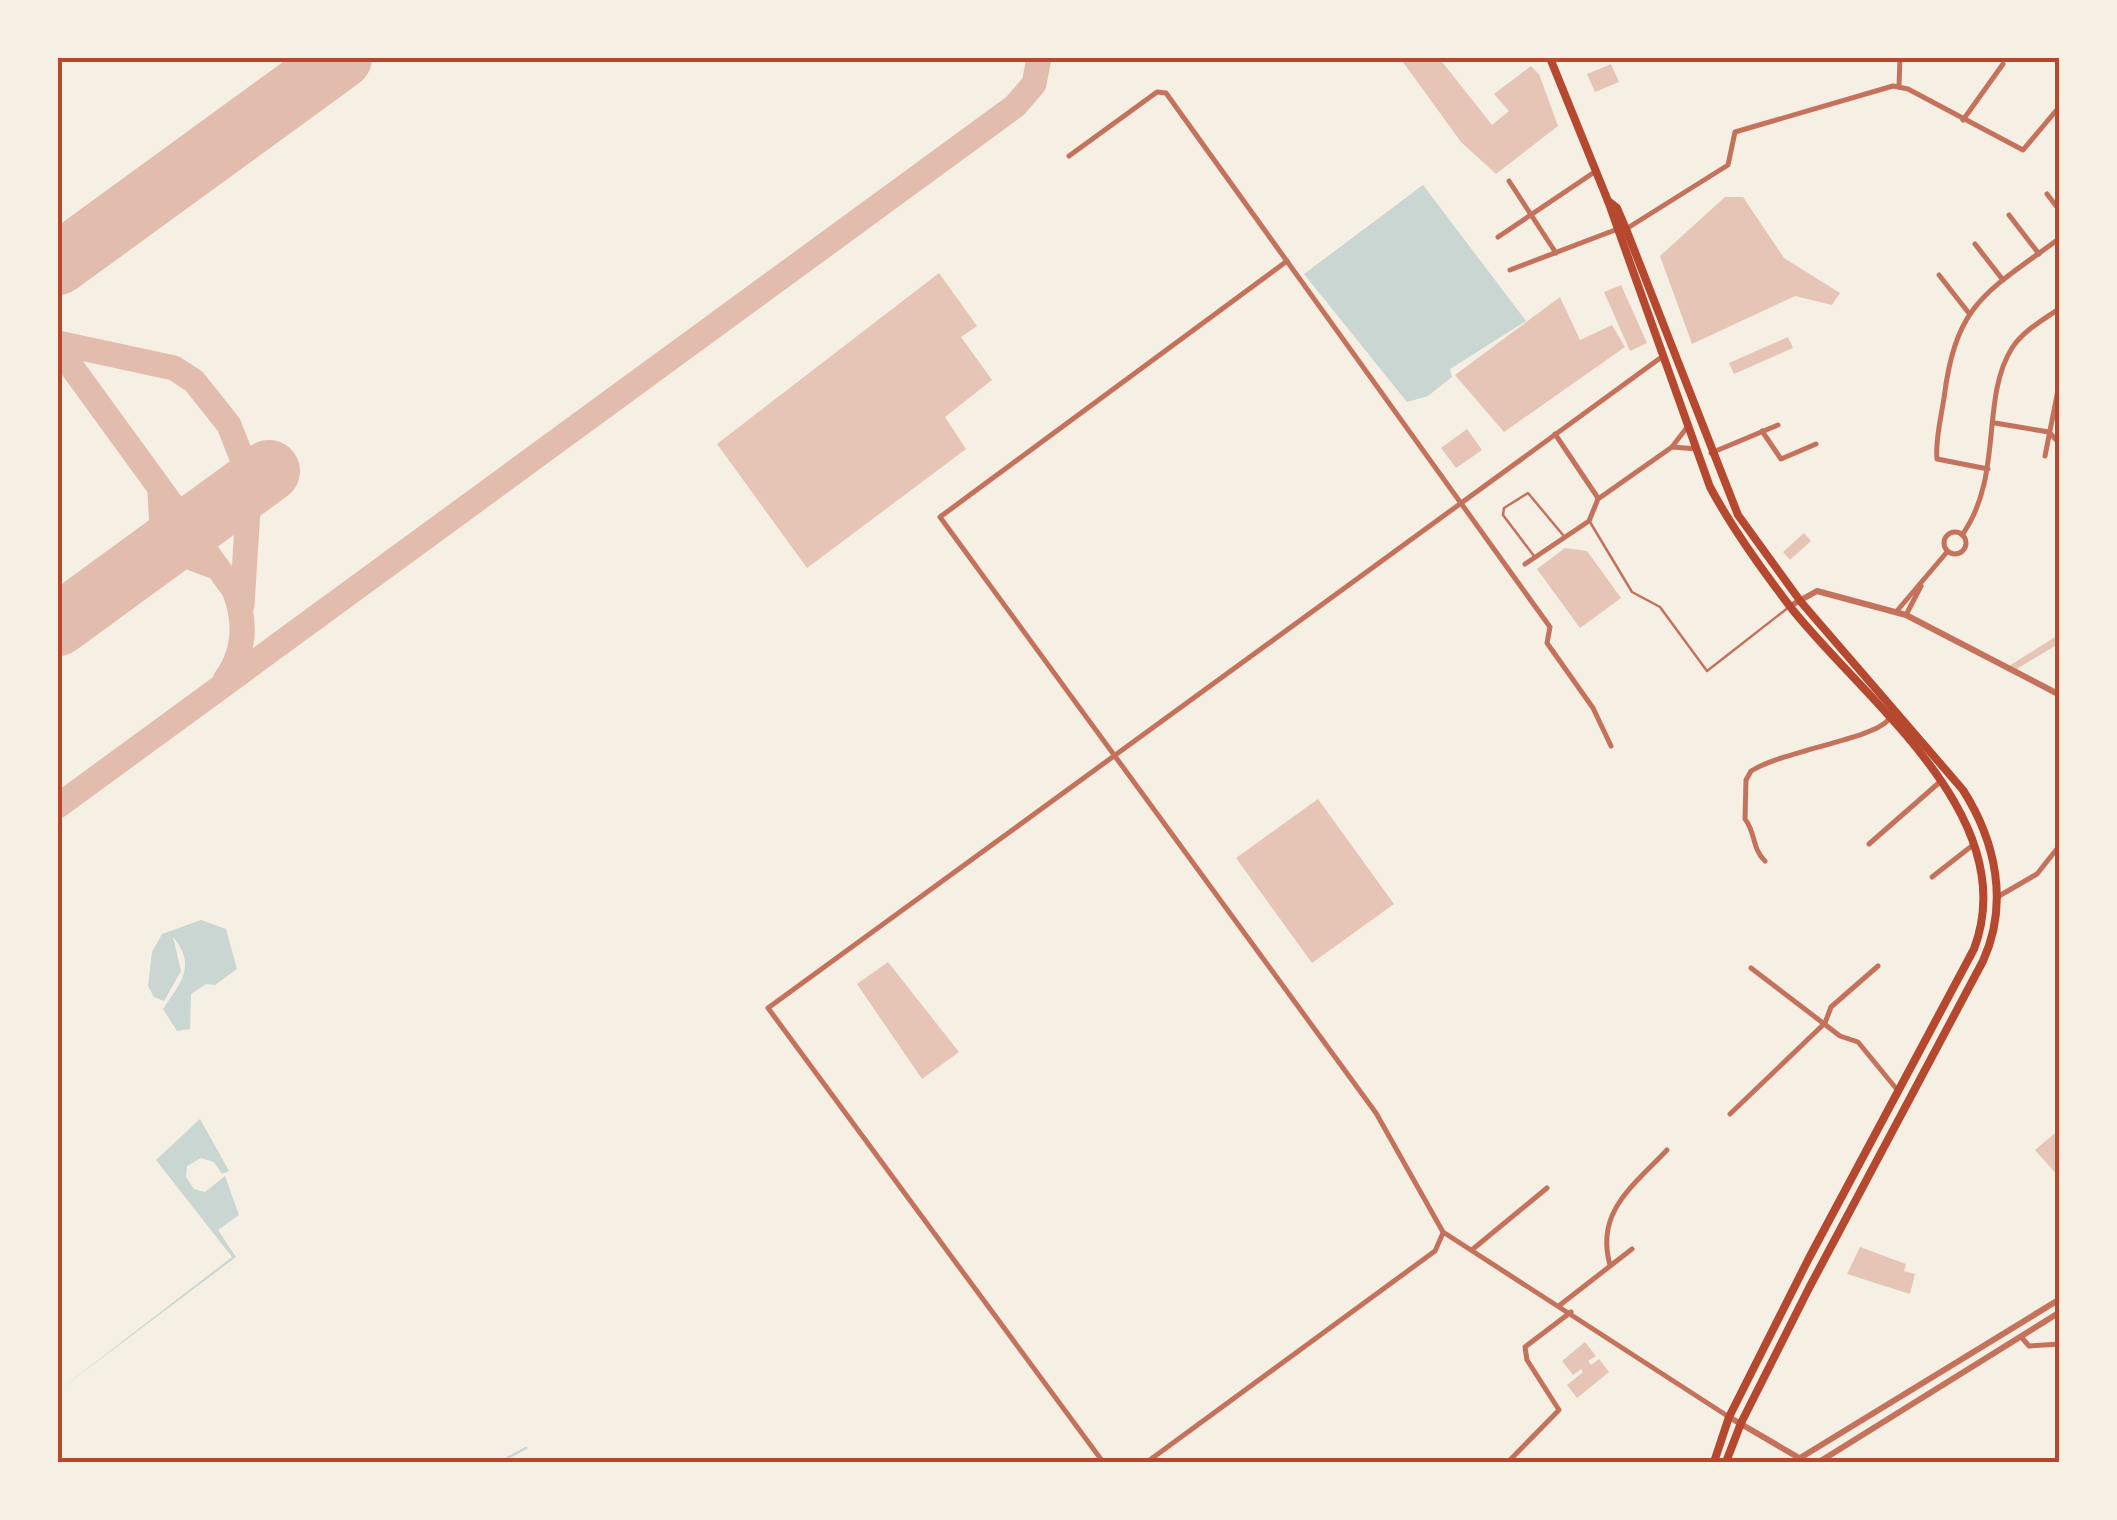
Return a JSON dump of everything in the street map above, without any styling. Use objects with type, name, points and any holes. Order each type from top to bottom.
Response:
[{"type":"main road","points":[[1550,58],[1608,201],[1615,230],[1688,426],[1728,521],[1962,790],[1986,838],[1998,896],[1991,944],[1741,1423],[1726,1462]]},
{"type":"main road","points":[[1608,201],[1617,208],[1626,229],[1738,515],[1790,606],[1941,782],[1975,843],[1986,888],[1979,937],[1729,1417],[1714,1462]]},
{"type":"main road","points":[[1888,1114],[1900,1119]]},
{"type":"street","points":[[1899,86],[1900,58]]},
{"type":"street","points":[[1963,120],[2002,64]]},
{"type":"street","points":[[1626,229],[1728,165],[1735,132],[1899,86],[2024,150],[2060,106]]},
{"type":"street","points":[[1069,156],[1162,91],[1550,628],[1546,643],[1593,708],[1610,746]]},
{"type":"street","points":[[1498,237],[1596,170]]},
{"type":"street","points":[[1509,181],[1556,253]]},
{"type":"street","points":[[2047,194],[2060,211]]},
{"type":"street","points":[[2010,215],[2039,254]]},
{"type":"street","points":[[1510,270],[1615,230]]},
{"type":"street","points":[[1988,469],[1942,462],[1936,455],[1950,353],[1968,312],[2060,238]]},
{"type":"street","points":[[1974,244],[2003,280]]},
{"type":"street","points":[[1287,261],[940,517],[1376,1113],[1444,1232],[1729,1417],[1803,1460],[2060,1299]]},
{"type":"street","points":[[1939,275],[1968,312]]},
{"type":"street","points":[[1896,612],[1947,552],[1963,551],[1962,535],[1980,510],[2003,370],[2012,348],[2060,308]]},
{"type":"street","points":[[1103,1462],[768,1008],[1664,356]]},
{"type":"street","points":[[2045,456],[2060,380]]},
{"type":"street","points":[[1995,424],[2049,432],[2060,444]]},
{"type":"street","points":[[1712,454],[1778,425]]},
{"type":"street","points":[[1525,564],[1589,521],[1598,499],[1672,446],[1688,426]]},
{"type":"street","points":[[1762,431],[1782,460],[1816,444]]},
{"type":"street","points":[[1555,434],[1598,499]]},
{"type":"street","points":[[1672,446],[1697,449]]},
{"type":"street","points":[[1947,552],[1945,538],[1955,532],[1962,535]]},
{"type":"street","points":[[1906,615],[1926,576]]},
{"type":"street","points":[[1790,606],[1814,592],[1830,592],[1906,615],[2060,695]]},
{"type":"street","points":[[1764,861],[1756,853],[1752,828],[1745,819],[1751,771],[1826,742],[1865,736],[1881,729],[1888,720]]},
{"type":"street","points":[[1869,844],[1941,782]]},
{"type":"street","points":[[1932,877],[1975,843]]},
{"type":"street","points":[[1998,896],[2037,874],[2060,845]]},
{"type":"street","points":[[1730,1114],[1825,1023],[1832,1007],[1878,966]]},
{"type":"street","points":[[1751,968],[1840,1036],[1858,1042],[1899,1092]]},
{"type":"street","points":[[1610,1266],[1604,1245],[1608,1221],[1667,1150]]},
{"type":"street","points":[[1473,1248],[1547,1188]]},
{"type":"street","points":[[1147,1462],[1435,1250],[1444,1232]]},
{"type":"street","points":[[1560,1305],[1632,1249]]},
{"type":"street","points":[[1508,1462],[1560,1410],[1527,1360],[1525,1347],[1571,1312]]},
{"type":"street","points":[[1819,1462],[2060,1312]]},
{"type":"street","points":[[2022,1338],[2029,1346],[2060,1344]]},
{"type":"street","points":[[1914,1388],[1922,1401]]},
{"type":"lane","points":[[1534,558],[1503,515],[1504,508],[1528,493],[1564,536]]},
{"type":"lane","points":[[1589,521],[1606,556],[1632,592],[1660,607],[1707,671],[1790,606]]},
{"type":"shaded area","points":[[1423,185],[1526,321],[1450,369],[1452,377],[1428,396],[1407,402],[1304,274]]},
{"type":"shaded area","points":[[201,920],[226,929],[237,969],[215,985],[206,984],[191,994],[190,1029],[177,1031],[163,1009],[184,974],[184,957],[173,937],[181,971],[164,1001],[154,997],[148,986],[152,952],[162,934]]},
{"type":"shaded area","points":[[200,1119],[229,1171],[222,1174],[214,1162],[201,1158],[187,1166],[186,1177],[194,1189],[205,1192],[225,1176],[239,1215],[218,1230],[236,1257],[58,1391],[232,1257],[156,1160]]},
{"type":"building","points":[[1400,58],[1439,58],[1492,125],[1509,111],[1494,94],[1531,66],[1539,74],[1558,126],[1496,174],[1461,142]]},
{"type":"building","points":[[1611,64],[1619,82],[1595,92],[1587,74]]},
{"type":"building","points":[[1725,197],[1743,197],[1784,258],[1840,293],[1832,305],[1795,296],[1692,344],[1660,256]]},
{"type":"building","points":[[939,273],[977,326],[961,337],[992,380],[945,417],[966,449],[807,568],[717,444]]},
{"type":"building","points":[[1621,285],[1647,343],[1630,351],[1604,292]]},
{"type":"building","points":[[1560,297],[1580,340],[1612,325],[1625,347],[1504,432],[1455,375]]},
{"type":"building","points":[[1788,337],[1793,348],[1734,374],[1729,363]]},
{"type":"building","points":[[1467,429],[1482,450],[1456,468],[1441,448]]},
{"type":"building","points":[[1804,533],[1811,541],[1790,560],[1783,552]]},
{"type":"building","points":[[1565,548],[1587,551],[1621,598],[1580,628],[1537,569]]},
{"type":"building","points":[[2060,634],[2060,643],[2015,670],[2009,666]]},
{"type":"building","points":[[1318,799],[1394,904],[1312,963],[1236,858]]},
{"type":"building","points":[[888,962],[959,1052],[922,1079],[857,984]]},
{"type":"building","points":[[2060,1129],[2060,1178],[2035,1150]]},
{"type":"building","points":[[1860,1247],[1906,1264],[1904,1271],[1915,1274],[1910,1294],[1847,1274]]},
{"type":"building","points":[[1585,1342],[1596,1356],[1588,1361],[1591,1365],[1599,1359],[1609,1372],[1577,1398],[1567,1385],[1583,1372],[1581,1369],[1573,1375],[1562,1361]]},
{"type":"waterway","points":[[500,1462],[526,1448]]},
{"type":"taxiway","points":[[58,806],[1015,106],[1034,84],[1039,58]]},
{"type":"taxiway","points":[[58,343],[174,368],[194,381],[229,425],[250,479],[242,605]]},
{"type":"taxiway","points":[[58,348],[234,590],[242,636],[237,659],[225,680]]},
{"type":"taxiway","points":[[143,562],[162,530],[160,493]]},
{"type":"taxiway","points":[[143,562],[178,553],[213,566]]},
{"type":"runway","points":[[58,264],[341,58]]},
{"type":"runway","points":[[58,625],[269,471]]}]
